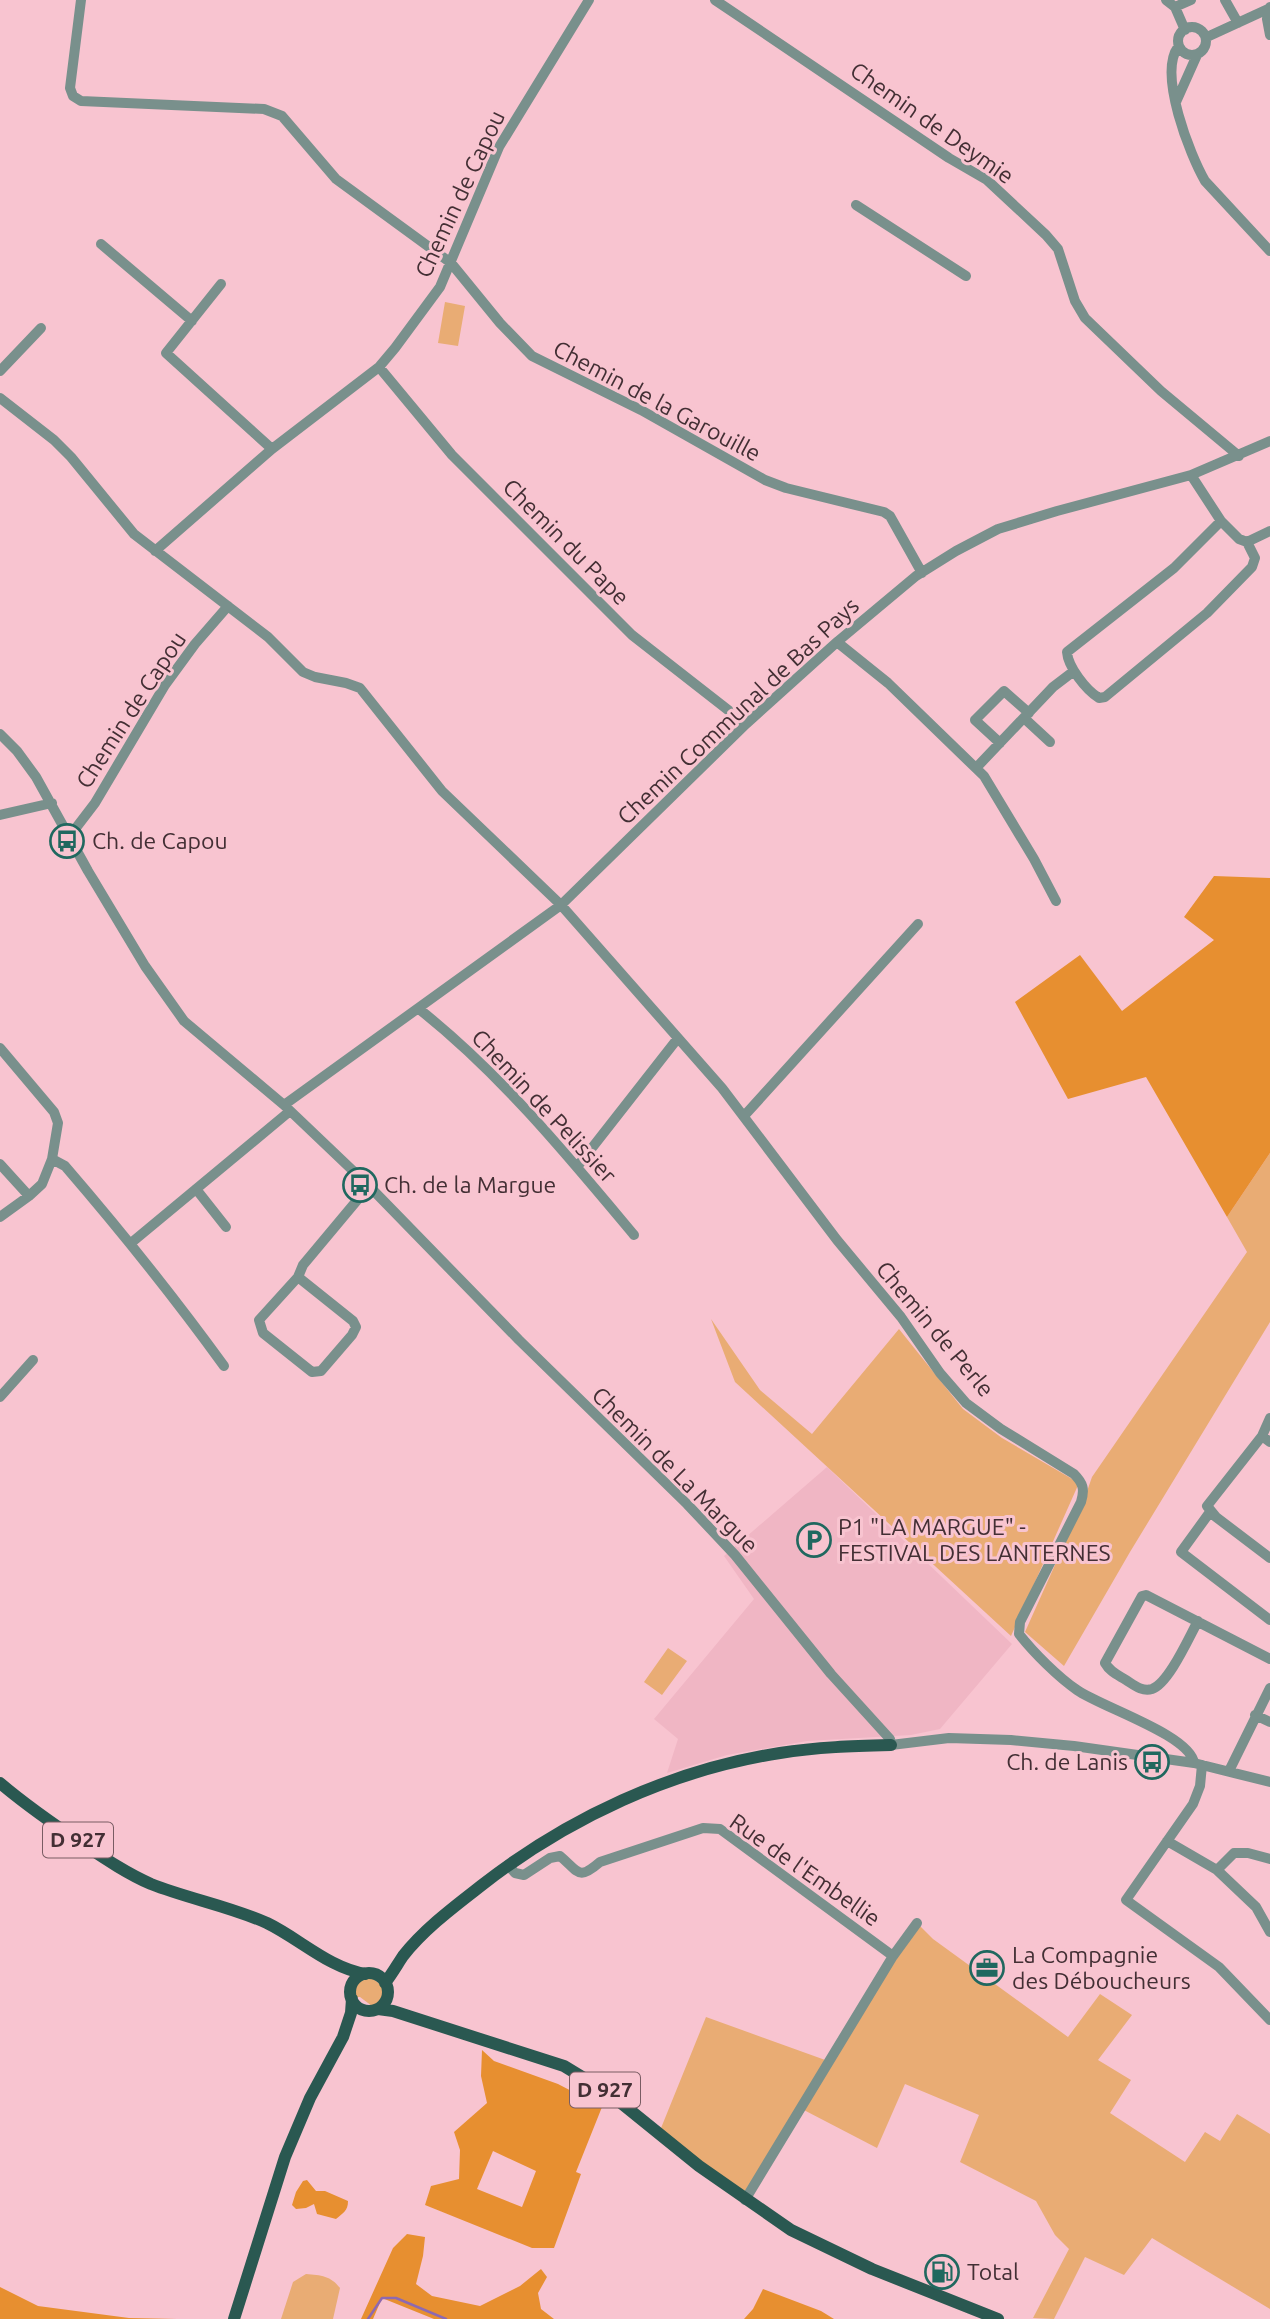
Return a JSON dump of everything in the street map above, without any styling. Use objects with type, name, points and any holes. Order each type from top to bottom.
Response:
[{"type":"main road","points":[[234,2319],[290,2143],[310,2098],[343,2037],[351,2013],[354,1981],[383,1970],[404,1956],[461,1900],[541,1843],[597,1811],[686,1776],[735,1762],[825,1747],[891,1745]]},
{"type":"main road","name":"D 927","points":[[0,1783],[50,1822],[135,1876],[162,1888],[249,1915],[293,1937],[348,1970],[368,1974]]},
{"type":"main road","points":[[386,1985],[404,1956]]},
{"type":"main road","name":"D 927","points":[[326,1959],[345,1982],[351,1996]]},
{"type":"main road","points":[[343,2037],[361,2019],[376,2010],[387,1997],[386,1985],[380,1977],[368,1974]]},
{"type":"main road","name":"D 927","points":[[386,1985],[394,1999],[414,2018]]},
{"type":"main road","points":[[351,1996],[359,2008],[376,2010]]},
{"type":"main road","name":"D 927","points":[[376,2010],[414,2018],[564,2066],[610,2094],[745,2200],[791,2230],[872,2269],[998,2319]]},
{"type":"street","name":"Chemin de la Garouille","points":[[81,0],[70,88],[73,96],[81,101],[264,109],[282,116],[336,179],[451,263],[500,323],[532,356],[641,410],[765,480],[786,488],[884,512],[890,516],[922,573]]},
{"type":"street","name":"Chemin de Capou","points":[[155,551],[272,449],[379,367],[440,286],[499,147],[589,0]]},
{"type":"street","name":"Chemin de Deymie","points":[[715,0],[949,158],[987,180],[1058,248],[1075,301],[1085,318],[1161,391],[1239,456]]},
{"type":"street","points":[[1166,0],[1175,7],[1185,30]]},
{"type":"street","points":[[1175,7],[1191,0]]},
{"type":"street","points":[[1225,0],[1238,23]]},
{"type":"street","points":[[1207,37],[1269,8],[1270,35]]},
{"type":"street","points":[[1207,37],[1198,27],[1185,30],[1174,53],[1172,73],[1181,126],[1205,181],[1270,251]]},
{"type":"street","points":[[1176,103],[1207,37]]},
{"type":"street","points":[[1178,47],[1188,56],[1197,55]]},
{"type":"street","points":[[856,205],[966,276]]},
{"type":"street","points":[[101,244],[192,321]]},
{"type":"street","points":[[220,284],[166,353],[272,449]]},
{"type":"street","points":[[0,371],[41,328]]},
{"type":"street","name":"Chemin du Pape","points":[[379,367],[452,455],[632,635],[746,724]]},
{"type":"street","name":"Chemin de Perle","points":[[0,398],[54,440],[71,457],[134,534],[268,637],[303,672],[360,688],[442,791],[561,905],[678,1038],[744,1116],[852,1258],[901,1317],[940,1373],[966,1403],[1081,1481],[1081,1502],[1020,1622],[1019,1634],[1074,1688],[1160,1731],[1189,1753],[1198,1764]]},
{"type":"street","name":"Chemin Communal de Bas Pays","points":[[131,1242],[196,1189],[287,1108],[561,905],[746,724],[837,642],[922,573],[998,529],[1191,475],[1270,442]]},
{"type":"street","points":[[1191,475],[1221,521],[1247,542],[1255,558],[1252,567],[1206,613],[1105,697],[1099,698],[1092,694],[1074,671],[1067,652],[1174,568],[1221,521]]},
{"type":"street","points":[[1247,542],[1270,531]]},
{"type":"street","name":"Chemin de Capou","points":[[69,837],[95,803],[165,685],[195,643],[228,606]]},
{"type":"street","points":[[837,642],[888,683],[984,776],[1056,901]]},
{"type":"street","points":[[976,768],[1053,687],[1074,671]]},
{"type":"street","points":[[1000,743],[975,720],[1004,691],[1050,742]]},
{"type":"street","name":"Chemin de La Margue","points":[[0,734],[24,760],[52,803],[145,966],[184,1021],[287,1108],[369,1186],[500,1321],[713,1531],[831,1674],[890,1739],[891,1745]]},
{"type":"street","name":"Chemin de Capou","points":[[0,815],[52,803]]},
{"type":"street","points":[[744,1116],[918,924]]},
{"type":"street","name":"Chemin de Pelissier","points":[[419,1010],[453,1036],[488,1070],[577,1167],[634,1235]]},
{"type":"street","points":[[577,1167],[678,1038]]},
{"type":"street","points":[[0,1048],[54,1112],[58,1123],[52,1159],[42,1184],[0,1217]]},
{"type":"street","points":[[52,1159],[65,1166],[131,1242],[224,1366]]},
{"type":"street","points":[[0,1164],[29,1196]]},
{"type":"street","points":[[299,1277],[354,1321],[356,1327],[321,1371],[312,1372],[263,1333],[260,1320],[299,1277],[303,1265],[369,1186]]},
{"type":"street","points":[[196,1189],[226,1227]]},
{"type":"street","points":[[0,1397],[33,1360]]},
{"type":"street","points":[[1270,1418],[1266,1439],[1207,1506],[1210,1512],[1270,1559]]},
{"type":"street","points":[[1210,1512],[1181,1552],[1270,1620]]},
{"type":"street","points":[[1198,1621],[1161,1684],[1151,1689],[1142,1689],[1108,1669],[1105,1663],[1142,1596],[1146,1595],[1198,1621],[1270,1660]]},
{"type":"street","points":[[1229,1771],[1270,1688]]},
{"type":"street","points":[[1255,1715],[1270,1722]]},
{"type":"street","points":[[891,1745],[969,1737],[1074,1746],[1198,1764],[1270,1782]]},
{"type":"street","points":[[1198,1764],[1199,1793],[1126,1900],[1219,1967],[1270,2020]]},
{"type":"street","name":"Rue de l'Embellie","points":[[508,1865],[515,1874],[524,1875],[550,1858],[560,1856],[575,1872],[582,1874],[589,1872],[600,1862],[703,1828],[720,1829],[893,1955]]},
{"type":"street","points":[[1167,1841],[1217,1870],[1256,1907],[1270,1932]]},
{"type":"street","points":[[1217,1870],[1234,1853],[1248,1853],[1270,1859]]},
{"type":"street","points":[[745,2200],[893,1955],[917,1923]]},
{"type":"shaded area","points":[[445,302],[465,306],[458,346],[438,343]]},
{"type":"shaded area","points":[[1214,876],[1270,878],[1270,1153],[1227,1217],[1146,1077],[1068,1099],[1015,1002],[1080,955],[1122,1011],[1214,940],[1184,917]]},
{"type":"shaded area","points":[[1270,1153],[1270,1322],[1064,1666],[1025,1632],[1092,1477],[1247,1252],[1227,1217]]},
{"type":"shaded area","points":[[711,1319],[760,1390],[812,1434],[899,1329],[963,1409],[1002,1438],[1079,1483],[1011,1636],[735,1382]]},
{"type":"shaded area","points":[[827,1467],[1012,1644],[940,1729],[911,1735],[807,1741],[727,1755],[667,1773],[678,1739],[654,1719],[754,1599],[724,1556]]},
{"type":"shaded area","points":[[668,1648],[687,1661],[662,1695],[644,1682]]},
{"type":"shaded area","points":[[917,1923],[933,1939],[1068,2037],[1100,1994],[1132,2015],[1098,2060],[1131,2080],[1110,2113],[1185,2162],[1205,2132],[1220,2141],[1237,2114],[1270,2134],[1270,2309],[1152,2238],[1124,2275],[1085,2257],[1054,2319],[1033,2318],[1069,2249],[1055,2235],[1036,2201],[960,2162],[979,2115],[905,2084],[877,2148],[800,2108],[745,2200],[659,2133],[706,2017],[828,2061]]},
{"type":"shaded area","points":[[372,1978],[381,1985],[383,1992],[380,2000],[372,2006],[356,1997],[356,1986],[361,1980]]},
{"type":"shaded area","points":[[482,2050],[494,2061],[558,2084],[602,2107],[576,2172],[581,2174],[554,2248],[532,2248],[425,2205],[431,2186],[459,2179],[460,2150],[454,2132],[487,2103],[481,2076]],"holes":[[[493,2151],[536,2171],[522,2207],[477,2189]]]},
{"type":"shaded area","points":[[307,2180],[316,2191],[325,2191],[348,2201],[345,2212],[336,2219],[317,2214],[314,2204],[296,2209],[292,2205],[296,2192],[303,2181]]},
{"type":"shaded area","points":[[407,2234],[425,2237],[416,2284],[432,2296],[480,2306],[520,2286],[541,2269],[547,2277],[538,2293],[541,2309],[554,2319],[434,2319],[382,2298],[373,2319],[361,2319],[393,2248]]},
{"type":"shaded area","points":[[306,2274],[325,2277],[340,2288],[333,2319],[281,2319],[293,2282]]},
{"type":"shaded area","points":[[0,2287],[38,2306],[129,2318],[177,2319],[0,2319]]},
{"type":"shaded area","points":[[763,2289],[821,2311],[834,2319],[744,2319],[753,2309]]},
{"type":"waterway","points":[[368,2319],[382,2298],[396,2298],[446,2319]]},
{"type":"place","name":"Ch. de Capou","points":[[67,841]]},
{"type":"place","name":"Ch. de la Margue","points":[[360,1185]]},
{"type":"place","name":"P1 \"LA MARGUE\" - FESTIVAL DES LANTERNES","points":[[814,1540]]},
{"type":"place","name":"Ch. de Lanis","points":[[1152,1762]]},
{"type":"place","name":"La Compagnie des Déboucheurs","points":[[987,1968]]},
{"type":"place","name":"Total","points":[[942,2272]]}]
